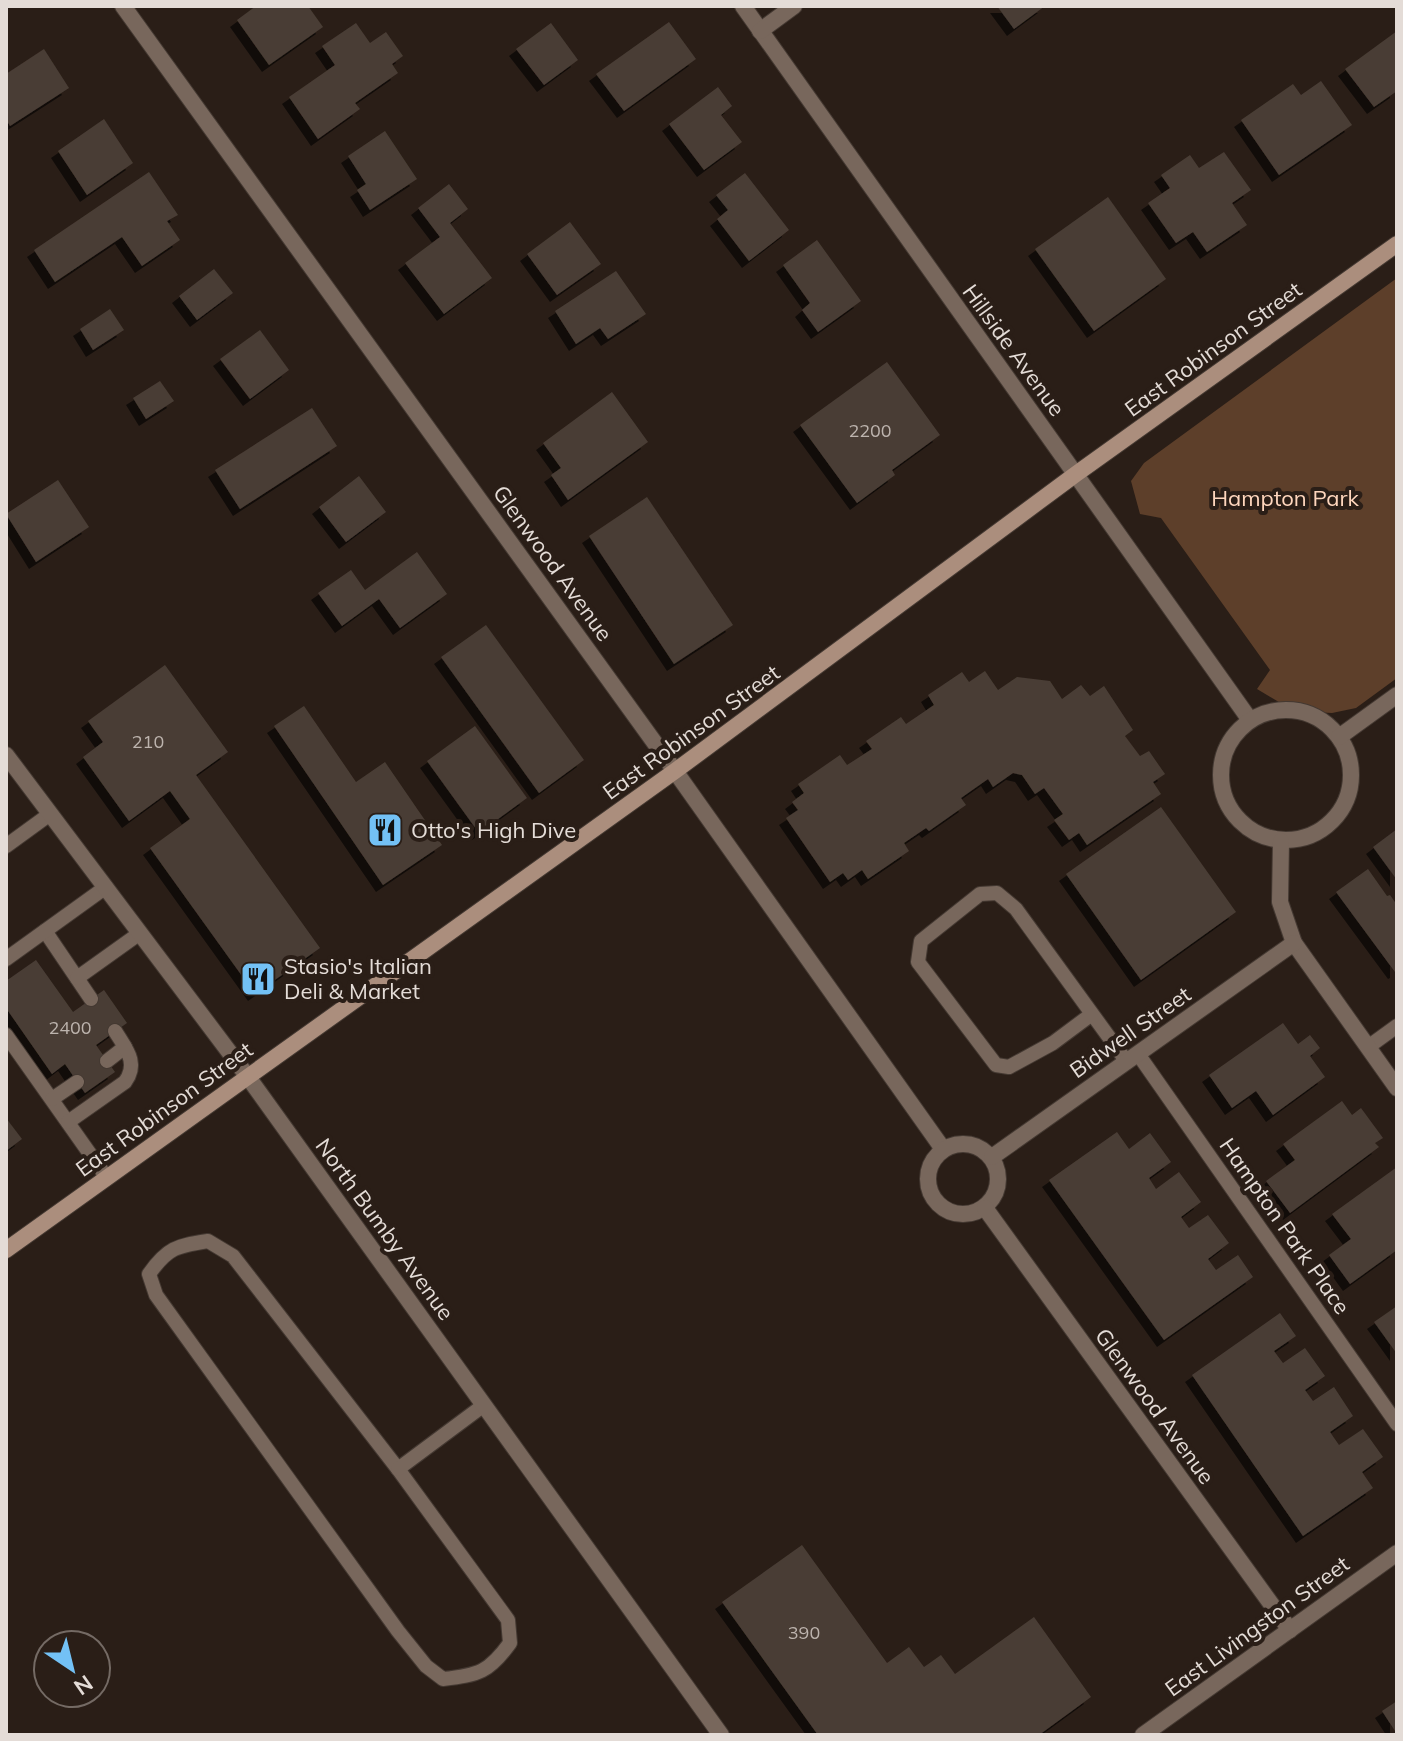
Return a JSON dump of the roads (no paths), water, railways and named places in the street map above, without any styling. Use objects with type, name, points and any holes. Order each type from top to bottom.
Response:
[{"type":"main road","name":"East Robinson Street","points":[[6,1250],[675,771],[1076,474],[1397,244]]},
{"type":"street","name":"Glenwood Avenue","points":[[123,6],[675,771],[943,1149]]},
{"type":"street","name":"Hillside Avenue","points":[[743,6],[1250,720]]},
{"type":"street","points":[[760,31],[794,6]]},
{"type":"street","points":[[1339,737],[1397,695]]},
{"type":"street","points":[[1275,710],[1299,711],[1318,718],[1339,737],[1350,760],[1351,784],[1340,812],[1323,829],[1304,838],[1281,841],[1260,836],[1242,825],[1223,793],[1220,768],[1228,743],[1250,720],[1275,710]]},
{"type":"street","name":"North Bumby Avenue","points":[[6,755],[248,1077],[721,1735]]},
{"type":"street","points":[[1281,841],[1280,902],[1294,943],[1397,1088]]},
{"type":"street","name":"Bidwell Street","points":[[992,1157],[1294,943]]},
{"type":"street","points":[[960,1143],[978,1146],[992,1157],[999,1173],[997,1192],[985,1208],[967,1215],[949,1212],[933,1199],[927,1180],[931,1164],[943,1149],[960,1143]]},
{"type":"street","name":"Glenwood Avenue","points":[[985,1208],[1290,1630]]},
{"type":"street","name":"East Livingston Street","points":[[1143,1735],[1397,1553]]},
{"type":"lane","points":[[6,846],[50,814]]},
{"type":"lane","points":[[6,959],[106,887]]},
{"type":"lane","name":"Hampton Park Place","points":[[1092,1014],[1053,1043],[1009,1067],[996,1065],[918,962],[921,941],[980,894],[997,893],[1016,909],[1092,1014],[1132,1058],[1397,1424]]},
{"type":"lane","points":[[45,931],[91,999]]},
{"type":"lane","points":[[77,978],[140,933]]},
{"type":"lane","points":[[1368,1047],[1397,1026]]},
{"type":"lane","points":[[68,1122],[125,1082],[132,1073],[132,1059],[115,1031]]},
{"type":"lane","points":[[6,1035],[107,1178]]},
{"type":"lane","points":[[107,1061],[125,1047]]},
{"type":"lane","points":[[52,1099],[77,1082]]},
{"type":"lane","points":[[208,1241],[233,1256],[398,1469],[508,1620],[510,1643],[494,1664],[468,1676],[443,1679],[426,1666],[398,1631],[156,1295],[149,1274],[160,1258],[174,1247],[208,1241]]},
{"type":"lane","points":[[398,1469],[484,1405]]},
{"type":"place","name":"Otto's High Dive","points":[[385,830]]},
{"type":"place","name":"Stasio's Italian Deli & Market","points":[[258,979]]},
{"type":"park label","name":"Hampton Park","points":[[1285,498]]}]
